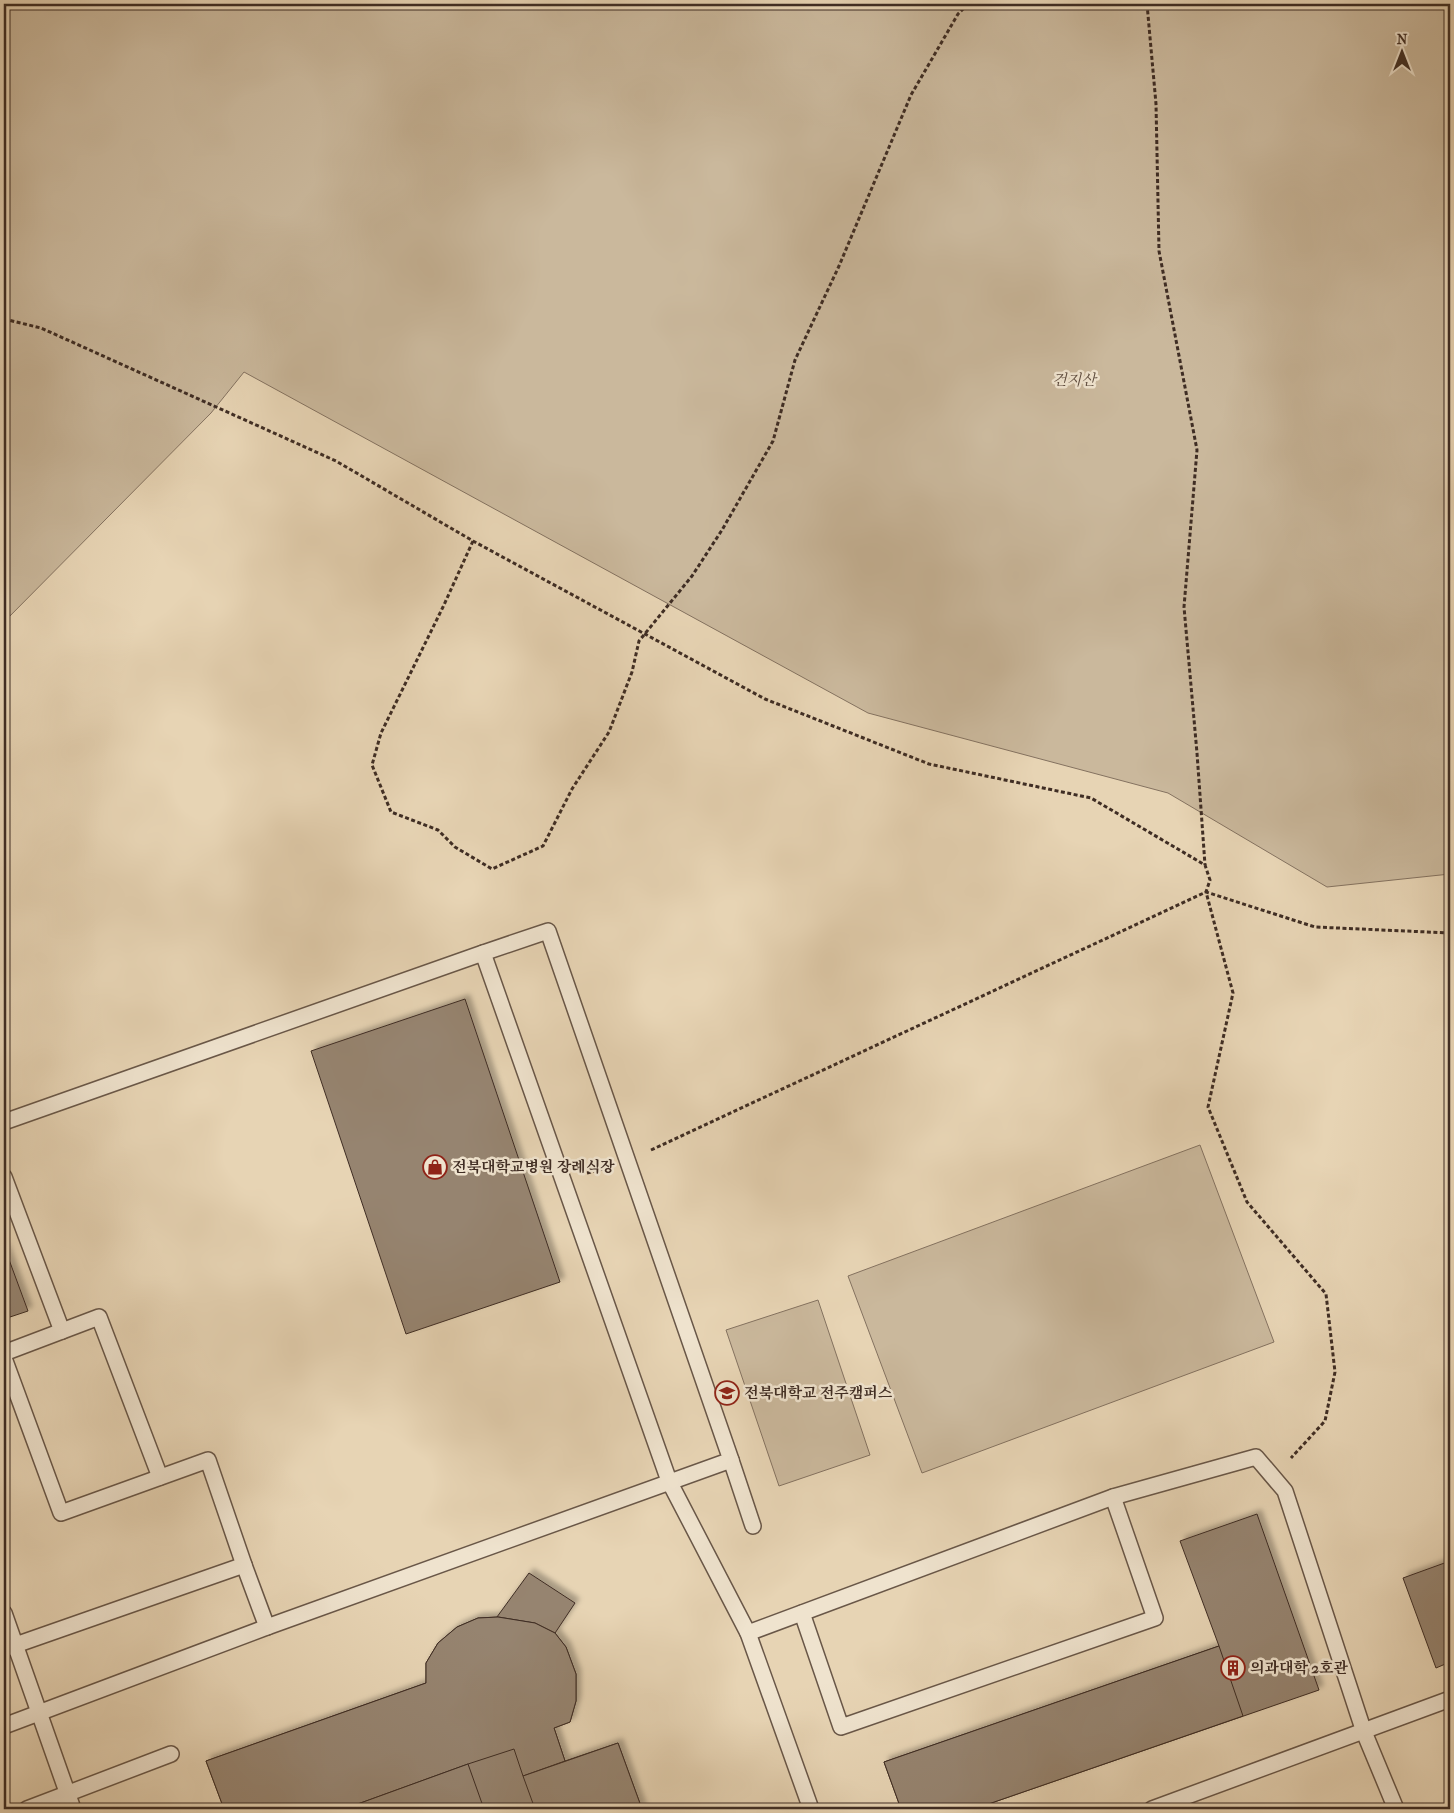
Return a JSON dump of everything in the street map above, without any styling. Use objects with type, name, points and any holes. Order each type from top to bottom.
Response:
[{"type":"lane","points":[[4,1122],[548,931],[753,1526]]},
{"type":"lane","points":[[483,953],[669,1481],[748,1633],[811,1809]]},
{"type":"lane","points":[[4,1178],[62,1331]]},
{"type":"lane","points":[[4,1353],[99,1317],[160,1477]]},
{"type":"lane","points":[[4,1358],[61,1513],[208,1460],[267,1627]]},
{"type":"lane","points":[[748,1633],[1113,1497],[1256,1457],[1285,1491],[1364,1732],[1396,1809]]},
{"type":"lane","points":[[4,1726],[267,1627],[731,1460]]},
{"type":"lane","points":[[802,1613],[841,1726],[1156,1618],[1113,1497]]},
{"type":"lane","points":[[9,1647],[244,1565]]},
{"type":"lane","points":[[4,1613],[9,1647],[38,1713],[73,1809]]},
{"type":"lane","points":[[1152,1809],[1450,1699]]},
{"type":"lane","points":[[27,1809],[172,1754]]},
{"type":"path","points":[[473,541],[443,607],[388,717],[381,733],[372,765],[391,812],[438,830],[455,847],[492,869],[543,846],[572,789],[609,732],[632,672],[640,641],[692,576],[722,530],[773,441],[795,360],[839,266],[911,95],[958,14],[968,4]]},
{"type":"path","points":[[1147,4],[1156,104],[1159,251],[1197,450],[1184,607],[1205,865],[1210,880],[1206,892],[1233,993],[1208,1107],[1247,1202],[1326,1294],[1335,1372],[1324,1421],[1290,1458],[1285,1491]]},
{"type":"path","points":[[4,319],[41,328],[336,461],[473,541],[765,699],[929,764],[1091,798],[1205,865]]},
{"type":"path","points":[[563,1181],[628,1161],[1206,892],[1315,927],[1450,933]]},
{"type":"green space","name":"건지산","points":[[4,4],[1450,4],[1450,874],[1327,887],[1168,793],[868,713],[244,372],[211,413],[4,622]]},
{"type":"green space","points":[[1200,1145],[1274,1342],[922,1473],[848,1276]]},
{"type":"green space","points":[[818,1300],[870,1455],[779,1486],[726,1330]]},
{"type":"building","name":"전북대학교병원 장례식장","points":[[465,999],[560,1282],[406,1334],[311,1051]]},
{"type":"building","points":[[4,1246],[28,1311],[4,1319]]},
{"type":"building","name":"의과대학 2호관","points":[[1257,1514],[1319,1690],[974,1809],[901,1809],[884,1762],[1219,1646],[1180,1541]]},
{"type":"building","points":[[1450,1561],[1450,1662],[1436,1668],[1403,1578]]},
{"type":"building","points":[[529,1573],[575,1603],[468,1764],[344,1809],[241,1809],[226,1769],[443,1691]]},
{"type":"building","points":[[498,1617],[535,1623],[555,1633],[566,1647],[576,1674],[576,1701],[570,1722],[554,1728],[565,1761],[618,1743],[642,1809],[224,1809],[206,1761],[426,1683],[426,1663],[438,1643],[457,1627],[478,1618]]},
{"type":"building","points":[[498,1617],[535,1623],[555,1633],[566,1647],[576,1674],[576,1701],[570,1722],[554,1728],[565,1761],[523,1776],[514,1749],[344,1809],[224,1809],[206,1761],[426,1683],[426,1663],[438,1643],[457,1627],[478,1618]]},
{"type":"building","name":"의과대학 2호관","points":[[1219,1646],[1243,1716],[974,1809],[901,1809],[884,1762]]},
{"type":"building","points":[[618,1743],[642,1809],[535,1809],[523,1776]]},
{"type":"building","points":[[468,1764],[484,1809],[344,1809]]},
{"type":"place","name":"전북대학교병원 장례식장","points":[[435,1167]]},
{"type":"place","name":"전북대학교 전주캠퍼스","points":[[727,1393]]},
{"type":"place","name":"의과대학 2호관","points":[[1233,1668]]}]
